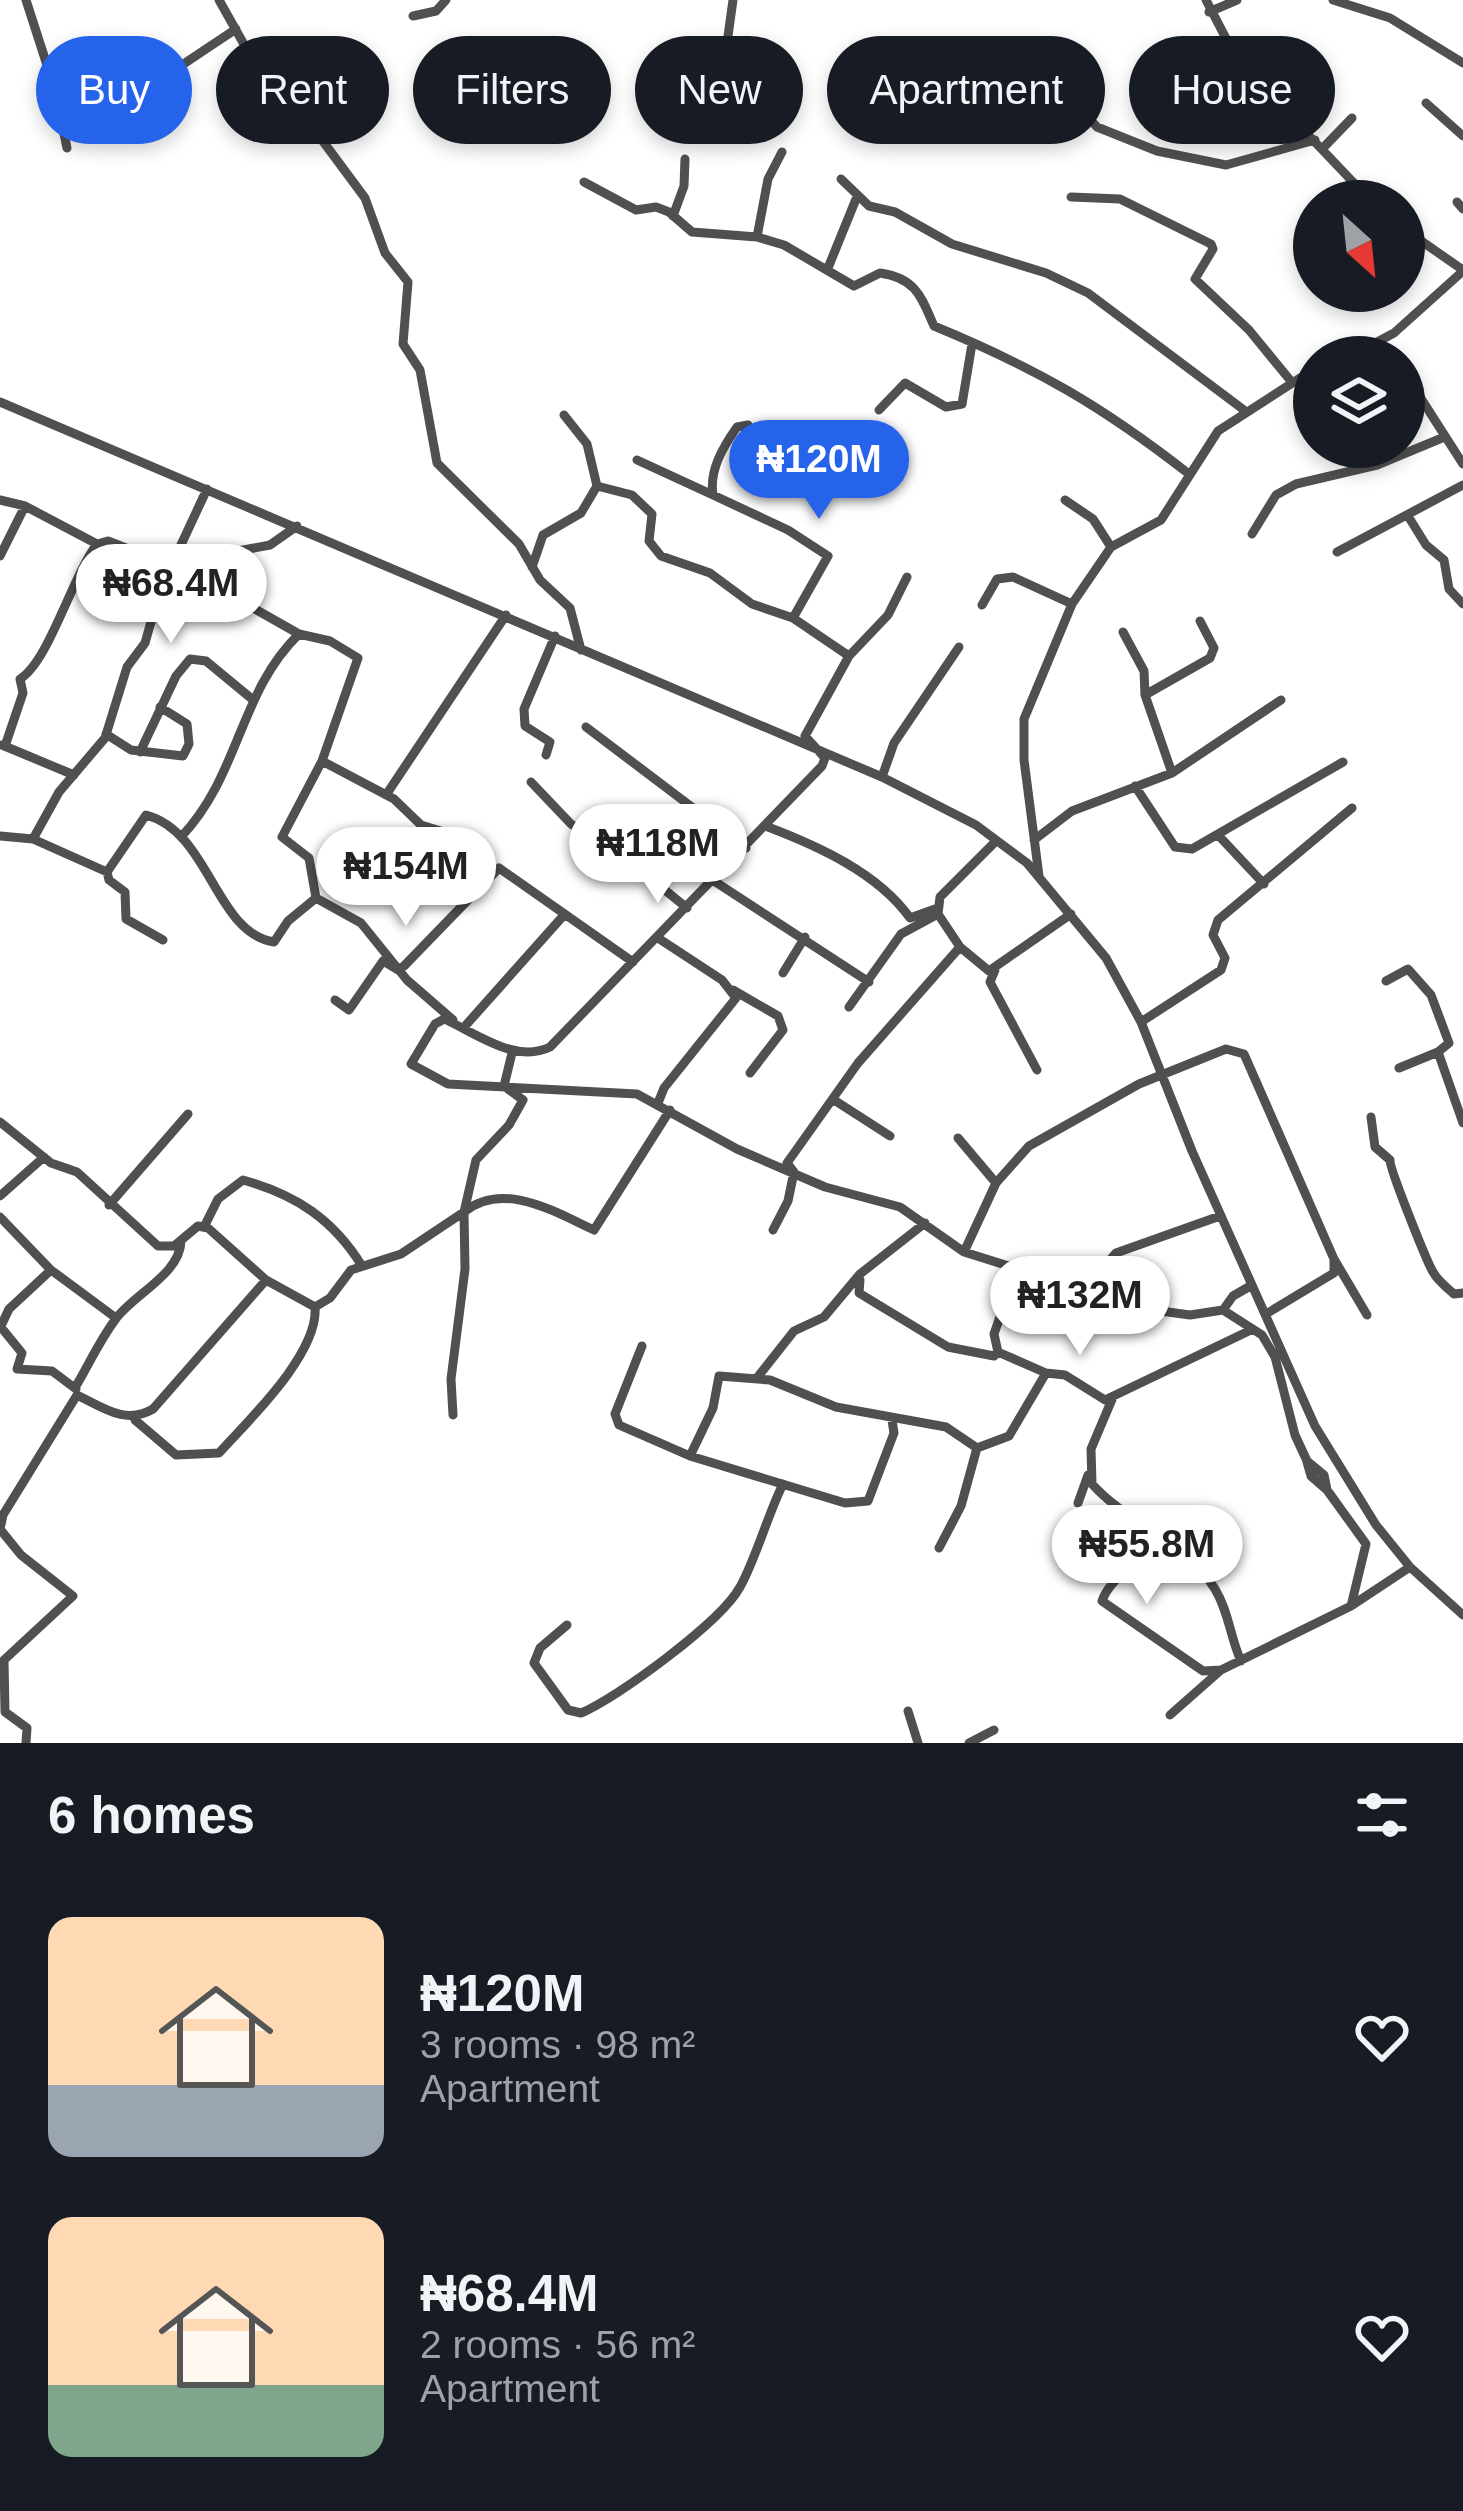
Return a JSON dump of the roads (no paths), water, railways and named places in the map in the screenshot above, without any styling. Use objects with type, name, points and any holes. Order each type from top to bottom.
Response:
[{"type":"street","points":[[26,0],[67,148]]},
{"type":"street","points":[[219,0],[285,117],[322,140],[365,198],[386,253],[408,282],[403,344],[420,370],[437,463],[519,544],[532,567],[570,608],[581,650]]},
{"type":"street","points":[[413,16],[436,11],[446,0]]},
{"type":"street","points":[[728,36],[733,0]]},
{"type":"street","points":[[1224,36],[1208,6],[1237,0]]},
{"type":"street","points":[[1333,0],[1390,18],[1463,63]]},
{"type":"street","points":[[192,58],[236,29]]},
{"type":"street","points":[[1426,103],[1463,136]]},
{"type":"street","points":[[1335,131],[1352,118]]},
{"type":"street","points":[[1139,144],[1226,165],[1319,144],[1352,180]]},
{"type":"street","points":[[757,237],[768,179],[782,152]]},
{"type":"street","points":[[673,216],[684,187],[685,158]]},
{"type":"street","points":[[841,179],[856,199],[895,212],[952,244],[1046,272],[1088,293],[1244,410]]},
{"type":"street","points":[[584,182],[636,210],[656,206],[692,232],[757,237],[828,268],[858,287],[880,273],[903,279],[925,297],[934,326],[1112,413],[1189,474]]},
{"type":"street","points":[[1071,196],[1120,199],[1210,244],[1195,279],[1250,330],[1290,380]]},
{"type":"street","points":[[828,268],[856,199]]},
{"type":"street","points":[[1386,336],[1463,271],[1425,244]]},
{"type":"street","points":[[879,410],[905,383],[946,407],[962,404],[972,344]]},
{"type":"street","points":[[1040,882],[1024,719],[1072,604],[1111,547],[1161,520],[1218,430],[1293,379]]},
{"type":"street","points":[[1425,401],[1442,438],[1463,464]]},
{"type":"street","points":[[0,402],[882,776],[976,826],[1027,862],[1106,958],[1142,1022],[1220,1216],[1267,1318],[1311,1476],[1327,1490],[1366,1544],[1351,1606]]},
{"type":"street","points":[[532,567],[543,535],[581,513],[597,486],[587,444],[564,415]]},
{"type":"street","points":[[713,495],[711,480],[724,447],[737,427],[748,425]]},
{"type":"street","points":[[1252,534],[1276,495],[1296,484],[1377,466],[1442,438]]},
{"type":"street","points":[[637,460],[788,530],[828,556],[794,618]]},
{"type":"street","points":[[1337,552],[1463,485]]},
{"type":"street","points":[[597,486],[632,495],[652,514],[650,541],[661,556],[710,573],[752,604],[794,618],[850,656]]},
{"type":"street","points":[[32,839],[106,734],[127,667],[145,643],[170,569],[208,489]]},
{"type":"street","points":[[0,500],[25,506],[97,544],[108,541],[228,589],[299,634],[330,641],[358,658],[322,761],[282,837],[309,858],[316,898]]},
{"type":"street","points":[[1065,500],[1093,519],[1111,547]]},
{"type":"street","points":[[2,548],[25,506]]},
{"type":"street","points":[[1408,516],[1426,545],[1444,560],[1449,589],[1463,604]]},
{"type":"street","points":[[228,589],[232,556],[280,540],[297,526]]},
{"type":"street","points":[[74,775],[2,745],[22,694],[20,679],[36,668],[57,614],[97,544]]},
{"type":"street","points":[[316,898],[361,923],[398,970],[462,1025],[512,1053],[550,1047],[768,827],[822,766],[821,752],[805,736],[850,656],[888,615],[907,577]]},
{"type":"street","points":[[982,605],[997,579],[1013,577],[1072,604]]},
{"type":"street","points":[[386,795],[506,616]]},
{"type":"street","points":[[1145,695],[1210,658],[1214,648],[1200,621]]},
{"type":"street","points":[[1123,632],[1144,671],[1145,695],[1172,772]]},
{"type":"street","points":[[181,837],[228,773],[252,699],[275,657],[299,634]]},
{"type":"street","points":[[546,755],[550,742],[525,727],[524,709],[555,636]]},
{"type":"street","points":[[882,776],[894,743],[959,647]]},
{"type":"street","points":[[140,752],[182,666],[199,657],[252,699]]},
{"type":"street","points":[[1034,840],[1072,811],[1172,772],[1281,700]]},
{"type":"street","points":[[106,734],[140,752],[178,758],[187,752],[187,724],[160,707]]},
{"type":"street","points":[[586,727],[746,848]]},
{"type":"street","points":[[322,761],[386,795],[421,825],[467,839],[475,850],[466,864],[485,880]]},
{"type":"street","points":[[1135,787],[1147,797],[1174,847],[1192,849],[1343,762]]},
{"type":"street","points":[[531,782],[571,824],[628,860],[687,908]]},
{"type":"street","points":[[1147,797],[1148,783]]},
{"type":"street","points":[[1142,1022],[1221,970],[1225,958],[1213,935],[1218,920],[1352,808]]},
{"type":"street","points":[[163,940],[126,919],[125,892],[109,880],[107,872],[146,815],[194,847],[239,922],[261,940],[274,942],[288,921],[316,898]]},
{"type":"street","points":[[768,827],[830,854],[899,903],[910,918],[937,911]]},
{"type":"street","points":[[0,836],[32,839],[107,872]]},
{"type":"street","points":[[1219,836],[1264,884]]},
{"type":"street","points":[[850,1007],[869,982],[874,966],[901,934],[937,911],[994,843]]},
{"type":"street","points":[[398,970],[499,868],[633,962]]},
{"type":"street","points":[[714,881],[869,982]]},
{"type":"street","points":[[937,911],[960,946],[982,968],[1036,1070]]},
{"type":"street","points":[[990,982],[995,970],[1071,914]]},
{"type":"street","points":[[462,1025],[564,916]]},
{"type":"street","points":[[783,974],[805,937]]},
{"type":"street","points":[[658,938],[778,1016],[783,1030],[749,1073]]},
{"type":"street","points":[[773,1230],[788,1201],[794,1172],[787,1163],[960,946]]},
{"type":"street","points":[[334,1000],[349,1010],[383,962],[398,970]]},
{"type":"street","points":[[982,968],[995,970]]},
{"type":"street","points":[[1386,981],[1408,969],[1432,995],[1448,1031],[1449,1043],[1438,1052],[1399,1068]]},
{"type":"street","points":[[658,1103],[687,1058],[732,1009],[733,990]]},
{"type":"street","points":[[462,1025],[439,1021],[411,1060],[413,1068],[448,1084],[545,1093],[637,1094],[737,1149],[825,1187],[884,1200],[964,1252],[1173,1315],[1223,1310],[1262,1335],[1280,1358],[1348,1486],[1410,1567],[1463,1615]]},
{"type":"street","points":[[964,1252],[996,1183],[1029,1146],[1139,1084],[1226,1049],[1244,1054],[1334,1259],[1366,1315]]},
{"type":"street","points":[[1438,1052],[1463,1124]]},
{"type":"street","points":[[504,1086],[512,1053]]},
{"type":"street","points":[[453,1415],[451,1379],[465,1269],[464,1212],[476,1160],[520,1111],[523,1100],[504,1086]]},
{"type":"street","points":[[833,1100],[890,1136]]},
{"type":"street","points":[[315,1307],[330,1298],[341,1278],[362,1265],[400,1254],[487,1200],[527,1199],[594,1230],[670,1110]]},
{"type":"street","points":[[109,1205],[188,1114]]},
{"type":"street","points":[[1371,1117],[1375,1147],[1390,1160],[1388,1174],[1413,1215],[1435,1276],[1454,1294],[1463,1293]]},
{"type":"street","points":[[0,1122],[44,1157],[77,1172],[158,1246],[181,1241]]},
{"type":"street","points":[[958,1138],[996,1183]]},
{"type":"street","points":[[0,1196],[44,1157]]},
{"type":"street","points":[[203,1227],[218,1199],[244,1180],[296,1199],[341,1233],[362,1265]]},
{"type":"street","points":[[1086,1288],[1116,1253],[1220,1216]]},
{"type":"street","points":[[0,1217],[51,1270],[116,1318]]},
{"type":"street","points":[[756,1379],[794,1331],[824,1317],[860,1274],[925,1223]]},
{"type":"street","points":[[26,1743],[27,1728],[5,1712],[4,1660],[74,1596],[21,1555],[0,1529],[36,1455],[116,1318],[164,1273],[190,1229],[203,1227],[219,1235],[266,1280],[315,1307]]},
{"type":"street","points":[[998,1352],[1046,1373],[1065,1375],[1096,1396],[1113,1397],[1250,1330],[1334,1273],[1334,1259]]},
{"type":"street","points":[[51,1270],[9,1309],[0,1326],[22,1352],[17,1369],[52,1371],[76,1390],[135,1420],[176,1456],[219,1453],[268,1400],[296,1359],[316,1323],[315,1307]]},
{"type":"street","points":[[998,1352],[994,1334],[1016,1271]]},
{"type":"street","points":[[860,1274],[859,1293],[948,1347],[994,1356],[998,1352]]},
{"type":"street","points":[[135,1420],[170,1394],[225,1321],[266,1280]]},
{"type":"street","points":[[1223,1310],[1233,1296],[1252,1285]]},
{"type":"street","points":[[642,1346],[615,1414],[619,1425],[690,1456],[845,1503],[868,1501],[894,1433],[892,1420]]},
{"type":"street","points":[[976,1448],[1009,1436],[1046,1373]]},
{"type":"street","points":[[690,1456],[713,1408],[719,1376],[756,1379],[892,1420],[946,1427],[976,1448]]},
{"type":"street","points":[[1078,1502],[1088,1475],[1090,1449],[1113,1397]]},
{"type":"street","points":[[939,1548],[962,1506],[976,1448]]},
{"type":"street","points":[[1088,1475],[1108,1502],[1182,1551],[1214,1588],[1228,1613],[1229,1634],[1241,1661]]},
{"type":"street","points":[[567,1625],[540,1648],[534,1663],[568,1709],[580,1713],[602,1705],[664,1660],[739,1589],[782,1484]]},
{"type":"street","points":[[1157,1536],[1148,1552],[1105,1591],[1102,1601],[1203,1671],[1221,1670]]},
{"type":"street","points":[[1169,1715],[1221,1670],[1351,1606],[1410,1567]]},
{"type":"street","points":[[908,1711],[918,1743]]},
{"type":"street","points":[[969,1743],[994,1730]]}]
